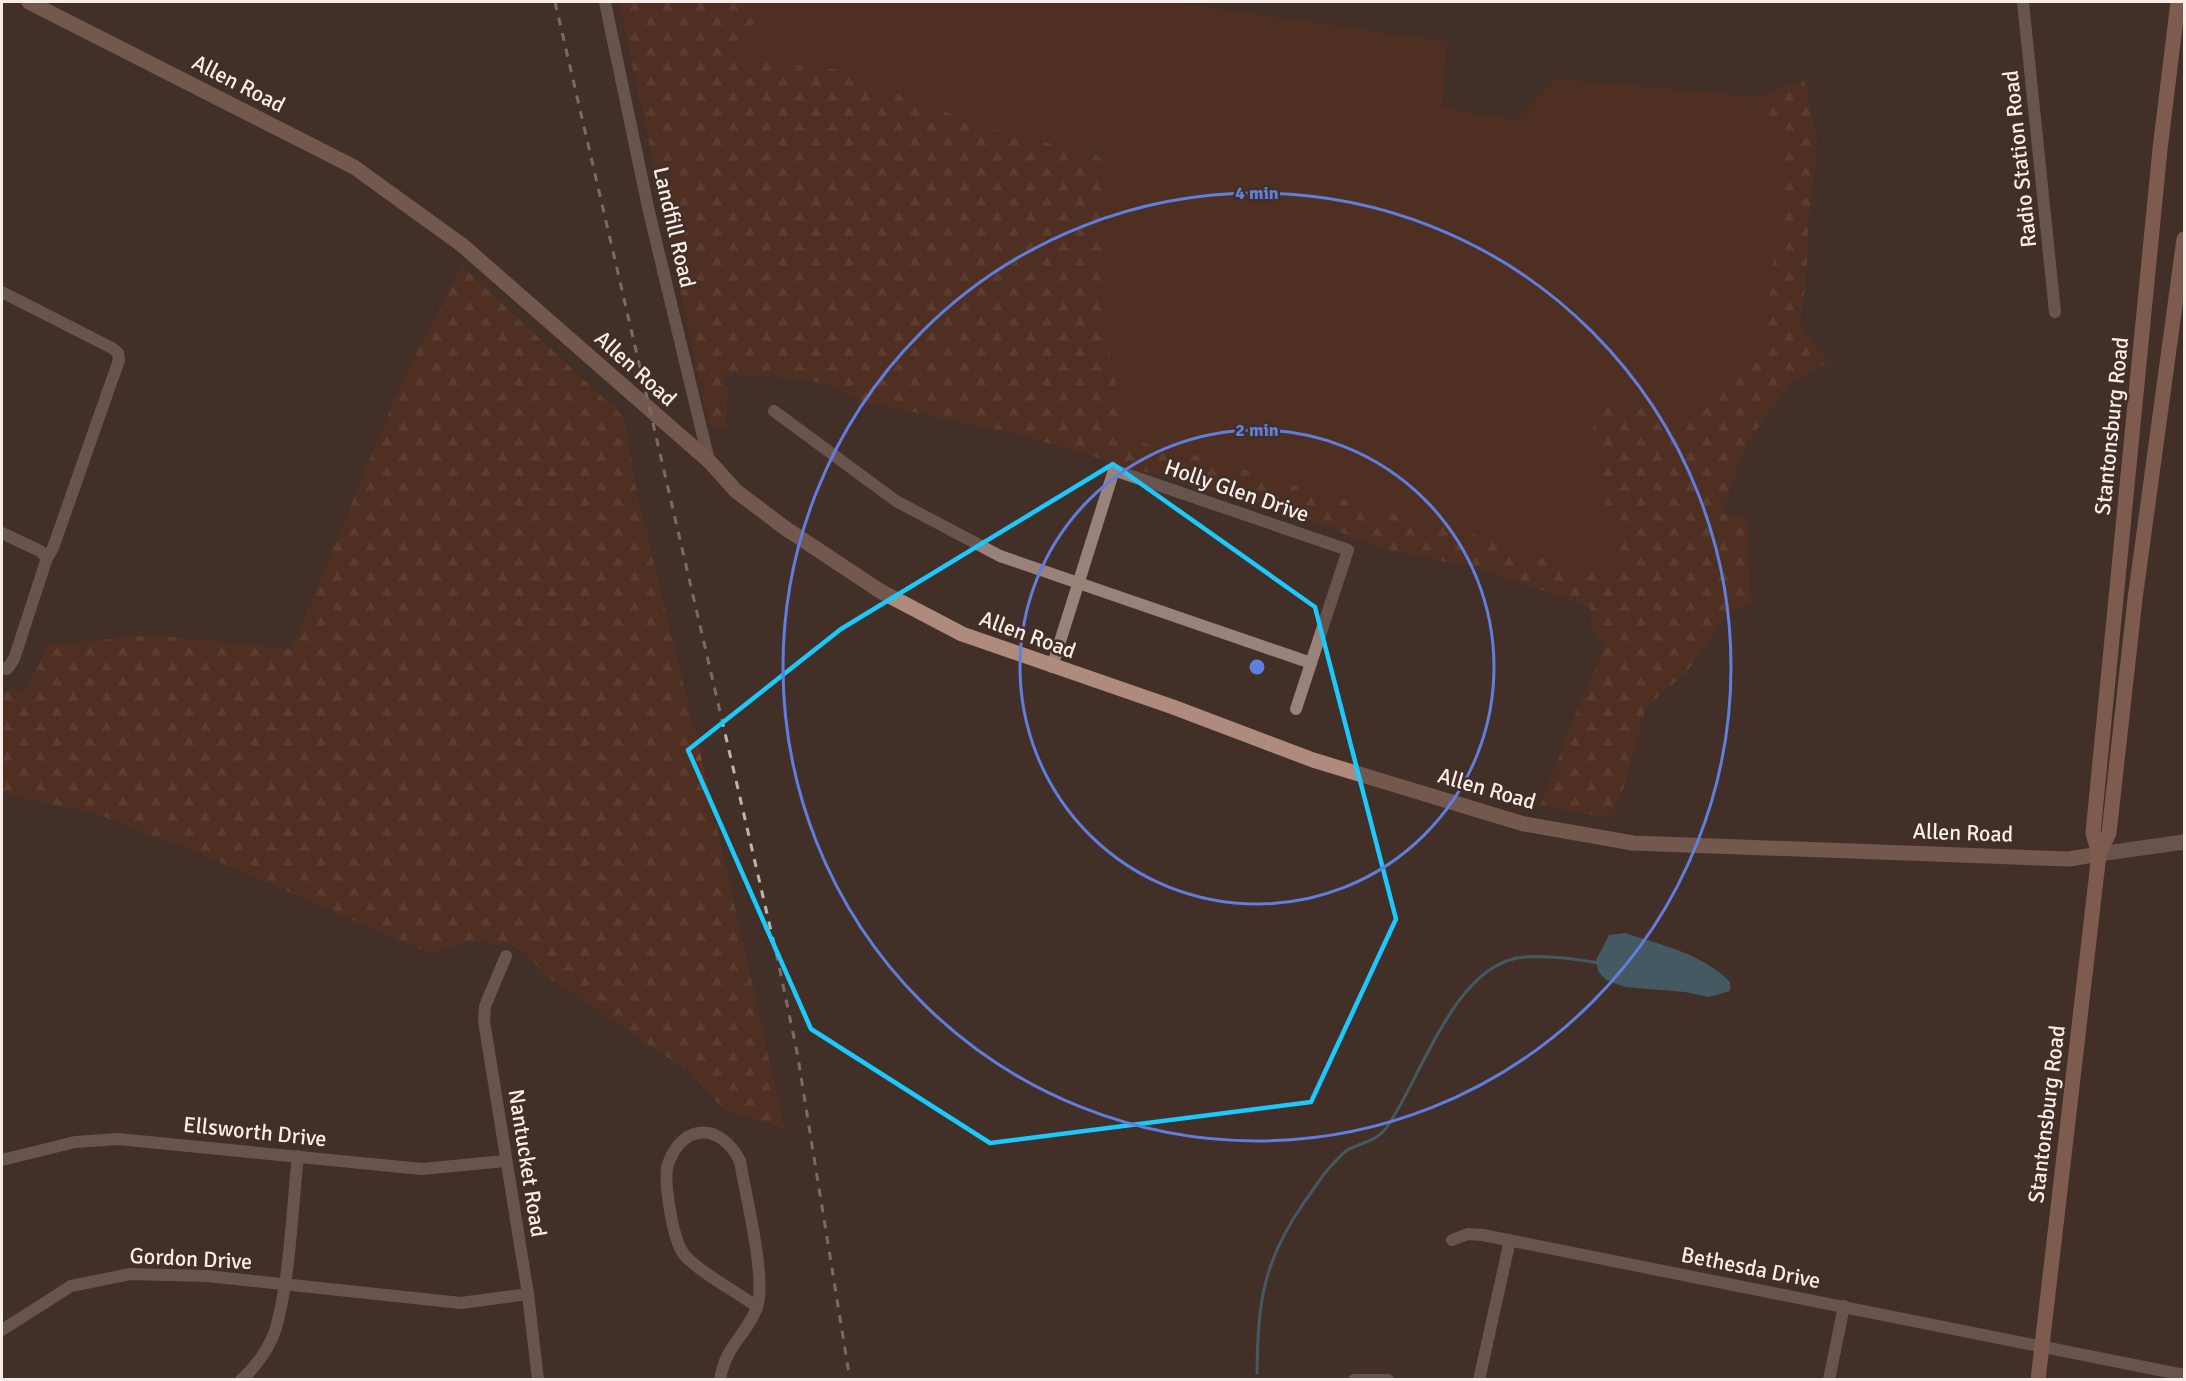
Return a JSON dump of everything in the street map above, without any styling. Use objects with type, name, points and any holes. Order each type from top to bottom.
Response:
[{"type":"main road","name":"Allen Road","points":[[29,2],[354,167],[462,245],[709,461],[736,491],[785,528],[880,591],[962,634],[1173,707],[1313,760],[1524,824],[1633,843],[2069,859],[2100,854]]},
{"type":"main road","name":"Stantonsburg Road","points":[[2100,854],[2093,833],[2160,150],[2178,2]]},
{"type":"main road","name":"Stantonsburg Road","points":[[2038,1380],[2100,854],[2109,833],[2135,600],[2184,239]]},
{"type":"street","name":"Landfill Road","points":[[605,2],[649,212],[709,461]]},
{"type":"street","name":"Radio Station Road","points":[[2023,2],[2055,312]]},
{"type":"street","points":[[2,668],[7,669],[14,659],[46,558],[53,548],[119,360],[118,353],[111,348],[3,296]]},
{"type":"street","points":[[774,411],[896,501],[1000,556],[1311,663]]},
{"type":"street","name":"Holly Glen Drive","points":[[1052,667],[1114,470],[1348,550],[1296,709]]},
{"type":"street","points":[[2,533],[40,551],[46,558]]},
{"type":"street","name":"Allen Road","points":[[2100,854],[2184,842]]},
{"type":"street","name":"Nantucket Road","points":[[506,956],[485,1006],[484,1021],[528,1294],[538,1380]]},
{"type":"street","points":[[720,1380],[722,1361],[757,1306],[760,1281],[740,1161],[732,1145],[710,1131],[697,1132],[686,1138],[669,1164],[666,1179],[676,1243],[685,1256],[757,1306]]},
{"type":"street","name":"Ellsworth Drive","points":[[2,1160],[33,1150],[75,1142],[118,1139],[422,1169],[506,1161]]},
{"type":"street","points":[[241,1380],[264,1353],[274,1331],[284,1284],[298,1156]]},
{"type":"street","name":"Bethesda Drive","points":[[1452,1240],[1468,1234],[1510,1240],[2184,1375]]},
{"type":"street","points":[[1479,1380],[1510,1240]]},
{"type":"street","name":"Gordon Drive","points":[[2,1330],[71,1286],[130,1274],[172,1273],[461,1303],[528,1294]]},
{"type":"street","points":[[1829,1380],[1844,1306]]},
{"type":"street","points":[[1354,1380],[1388,1380]]},
{"type":"highlighted area","points":[[1113,464],[1315,607],[1396,919],[1311,1102],[990,1143],[811,1029],[688,750],[841,629]]},
{"type":"green space","points":[[619,2],[761,2],[741,58],[839,70],[981,126],[1108,158],[1106,331],[1124,426],[1121,439],[1176,449],[1373,509],[1451,526],[1570,568],[1616,575],[1616,552],[1592,442],[1595,406],[1608,402],[1637,406],[1676,419],[1707,408],[1718,385],[1764,336],[1786,162],[1761,97],[1804,79],[1818,142],[1800,327],[1829,362],[1790,383],[1745,446],[1722,513],[1747,518],[1751,602],[1729,612],[1686,673],[1646,707],[1625,783],[1612,819],[1541,805],[1569,730],[1605,645],[1591,627],[1590,607],[1481,569],[1378,548],[1316,522],[1020,435],[861,401],[831,386],[802,379],[724,373],[727,397],[725,428],[709,425]]},
{"type":"green space","points":[[761,2],[1169,2],[1447,42],[1442,108],[1517,120],[1556,79],[1761,97],[1786,162],[1764,336],[1718,385],[1707,408],[1676,419],[1637,406],[1616,552],[1617,575],[1570,568],[1450,526],[1373,509],[1175,449],[1121,439],[1124,426],[1106,331],[1108,158],[981,126],[741,58]]},
{"type":"green space","points":[[462,266],[625,418],[637,494],[696,735],[785,1129],[724,1110],[691,1073],[549,978],[519,948],[471,940],[432,954],[196,852],[94,813],[2,794],[2,692],[27,689],[47,645],[152,635],[292,649],[400,385]]},
{"type":"water","points":[[1625,933],[1667,946],[1707,964],[1730,982],[1730,991],[1709,997],[1685,992],[1625,987],[1606,980],[1598,971],[1596,960],[1609,935]]},
{"type":"waterway","points":[[1257,1373],[1259,1324],[1266,1283],[1280,1243],[1291,1223],[1321,1178],[1342,1154],[1375,1138],[1387,1127],[1441,1029],[1474,983],[1494,967],[1517,958],[1546,957],[1599,963]]},
{"type":"railway","points":[[555,2],[778,961],[797,1052],[850,1380]]}]
